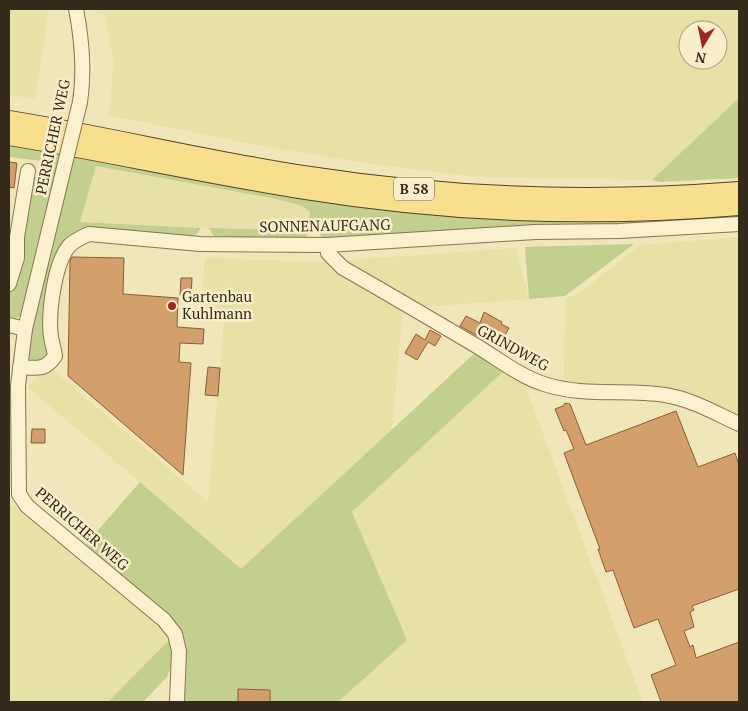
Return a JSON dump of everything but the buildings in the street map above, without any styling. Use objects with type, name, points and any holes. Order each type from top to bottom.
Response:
[{"type":"main road","name":"B 58","points":[[9,120],[308,176],[421,190],[575,198],[647,197],[739,191]]},
{"type":"main road","name":"B 58","points":[[9,136],[305,190],[420,205],[518,211],[576,212],[650,212],[739,206]]},
{"type":"street","name":"PERRICHER WEG","points":[[76,9],[82,42],[84,70],[80,102],[25,329],[18,386],[14,496],[164,620],[170,627],[175,634],[178,651],[177,702]]},
{"type":"street","name":"PERRICHER WEG","points":[[9,284],[17,258],[13,237],[28,171]]},
{"type":"street","name":"SONNENAUFGANG","points":[[20,368],[41,368],[50,364],[55,356],[51,336],[52,298],[57,276],[69,246],[78,238],[89,234],[200,244],[327,245],[535,232],[619,231],[739,224]]},
{"type":"street","name":"GRINDWEG","points":[[327,245],[328,253],[343,268],[492,355],[523,376],[543,384],[576,391],[632,392],[674,396],[702,406],[739,424]]},
{"type":"street","points":[[9,325],[25,329]]},
{"type":"shaded area","points":[[9,9],[49,9],[35,99],[9,95]]},
{"type":"shaded area","points":[[102,9],[739,9],[739,98],[652,180],[476,177],[371,164],[272,148],[107,115],[111,101],[113,60],[106,20]]},
{"type":"shaded area","points":[[96,166],[277,199],[302,206],[310,212],[310,231],[80,222]]},
{"type":"shaded area","points":[[739,237],[739,420],[684,395],[564,387],[565,299],[582,291],[640,245]]},
{"type":"shaded area","points":[[516,248],[529,299],[420,307],[350,268],[348,260]]},
{"type":"shaded area","points":[[205,258],[325,262],[403,307],[392,430],[241,570],[27,387],[35,379],[52,369],[208,502],[224,321],[211,320],[211,317],[201,313]]},
{"type":"shaded area","points":[[506,369],[525,386],[643,702],[338,702],[407,640],[352,512]]},
{"type":"shaded area","points":[[20,505],[159,622],[170,639],[108,702],[9,702],[9,506]]},
{"type":"green space","points":[[739,98],[739,178],[660,182],[652,180]]},
{"type":"green space","points":[[9,142],[62,152],[21,316],[16,318],[9,317],[9,293],[28,185],[40,173],[42,161],[9,157]]},
{"type":"green space","points":[[74,154],[739,213],[739,219],[323,238],[317,231],[310,231],[305,239],[214,236],[209,228],[309,231],[310,212],[302,206],[277,199],[96,166],[80,222],[201,228],[195,236],[90,229],[61,252],[50,353],[40,363],[28,358],[28,332]]},
{"type":"green space","points":[[634,244],[565,296],[529,299],[525,247]]},
{"type":"green space","points":[[478,350],[506,369],[352,512],[407,640],[338,702],[270,702],[270,690],[238,689],[238,702],[182,702],[166,618],[86,544],[140,482],[241,569]]},
{"type":"green space","points":[[170,639],[172,664],[167,677],[143,702],[108,702]]},
{"type":"place","name":"Gartenbau Kuhlmann","points":[[172,306]]}]
